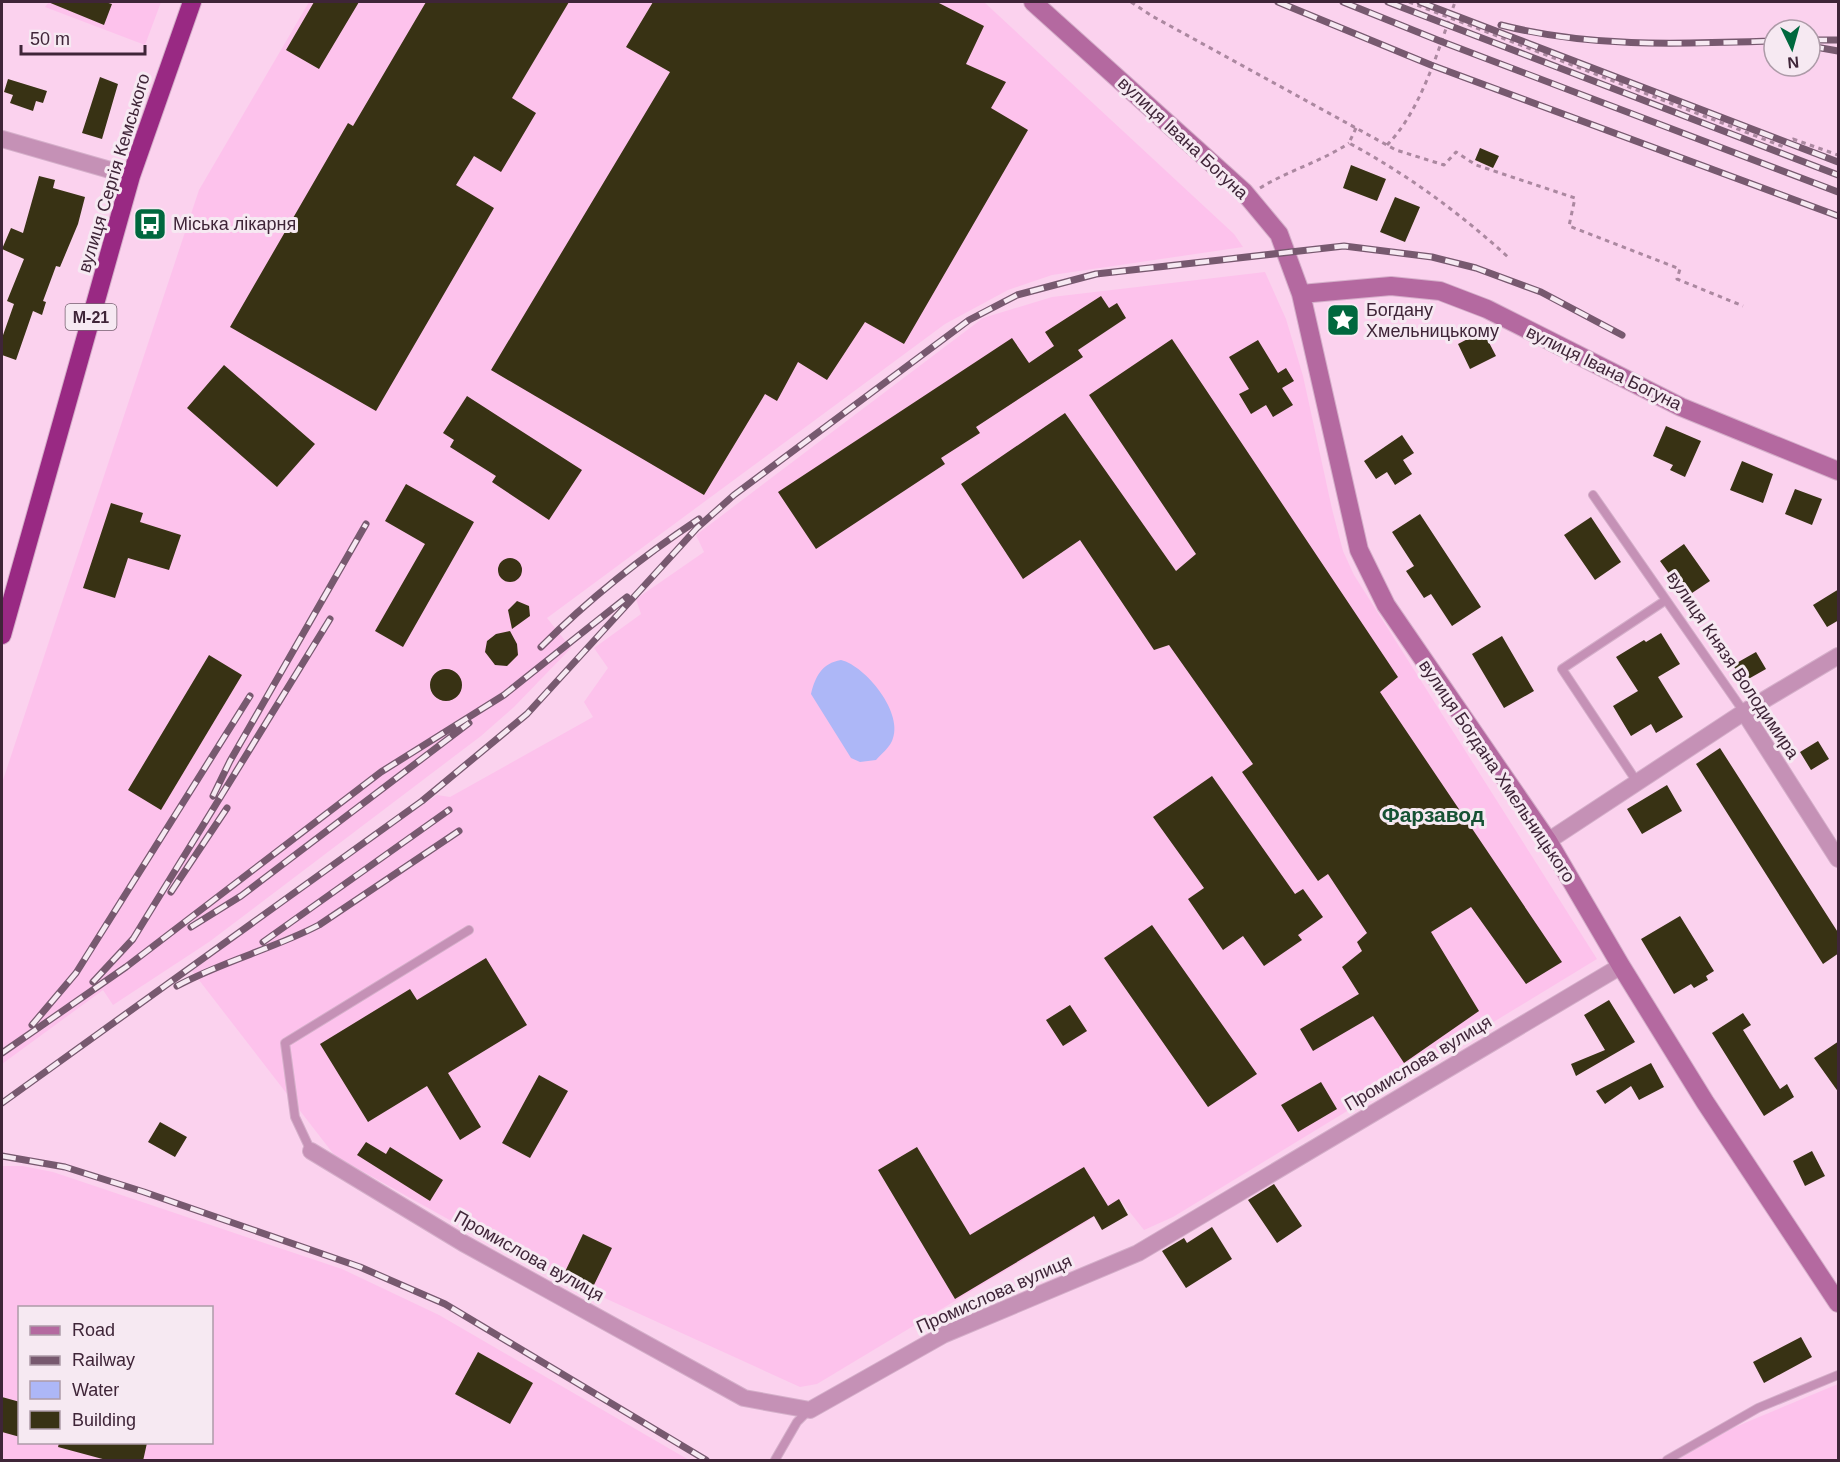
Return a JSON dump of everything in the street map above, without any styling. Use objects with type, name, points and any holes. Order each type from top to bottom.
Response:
[{"type":"highway","name":"вулиця Сергія Кемського","points":[[2,635],[9,588],[131,176],[192,2]]},
{"type":"street","name":"вулиця Івана Богуна","points":[[1033,2],[1248,196],[1279,234],[1301,294],[1391,286],[1440,291],[1487,309],[1681,407],[1839,471]]},
{"type":"street","points":[[2,139],[131,176]]},
{"type":"street","name":"вулиця Богдана Хмельницького","points":[[1301,294],[1359,550],[1386,604],[1548,841],[1621,966],[1705,1102],[1839,1303]]},
{"type":"street","points":[[1548,841],[1744,712],[1839,656]]},
{"type":"street","name":"вулиця Князя Володимира","points":[[1744,712],[1839,859]]},
{"type":"street","name":"Промислова вулиця","points":[[311,1150],[463,1243],[744,1398],[810,1410],[943,1335],[1138,1253],[1621,966]]},
{"type":"lane","name":"вулиця Князя Володимира","points":[[1593,495],[1744,712]]},
{"type":"lane","points":[[1637,782],[1562,669],[1666,600]]},
{"type":"lane","points":[[311,1150],[295,1117],[285,1043],[469,930]]},
{"type":"lane","points":[[1667,1461],[1758,1408],[1839,1375]]},
{"type":"lane","points":[[775,1461],[796,1422],[810,1410]]},
{"type":"path","points":[[1131,2],[1152,16],[1387,146],[1444,165],[1456,152],[1476,165],[1575,198],[1569,225],[1680,269],[1677,279],[1743,306]]},
{"type":"path","points":[[1409,2],[1784,147],[1793,139],[1839,155]]},
{"type":"path","points":[[1387,146],[1403,130],[1413,110],[1455,2]]},
{"type":"path","points":[[1248,196],[1281,175],[1326,159],[1349,143],[1356,128]]},
{"type":"path","points":[[1349,143],[1390,165],[1434,194],[1509,258]]},
{"type":"shaded area","points":[[49,2],[161,2],[145,45],[45,7]]},
{"type":"shaded area","points":[[309,2],[984,2],[1234,234],[1243,247],[1052,275],[1008,290],[945,324],[547,618],[571,648],[514,707],[481,736],[209,942],[113,1005],[103,990],[2,1064],[2,783],[199,190]]},
{"type":"shaded area","points":[[1265,272],[1286,319],[1303,376],[1332,509],[1343,551],[1354,575],[1597,959],[1173,1217],[1144,1230],[1121,1201],[817,1384],[800,1387],[598,1295],[489,1242],[335,1156],[192,971],[258,920],[437,795],[450,797],[593,717],[584,702],[608,668],[594,648],[641,614],[636,599],[704,552],[696,535],[983,318],[1052,297]]},
{"type":"shaded area","points":[[2,1166],[22,1166],[53,1172],[342,1269],[439,1315],[689,1460],[2,1460]]},
{"type":"shaded area","points":[[1838,1384],[1838,1460],[1654,1460],[1661,1458]]},
{"type":"water","points":[[841,660],[851,664],[872,681],[888,705],[893,718],[895,730],[892,741],[876,760],[860,762],[851,758],[811,694],[820,672],[829,664]]},
{"type":"building","points":[[48,2],[105,2],[112,4],[104,25]]},
{"type":"building","points":[[314,2],[359,2],[319,69],[286,50]]},
{"type":"building","points":[[426,2],[569,2],[512,98],[536,113],[501,172],[474,156],[456,185],[494,208],[376,411],[230,327],[348,123],[353,126]]},
{"type":"building","points":[[653,2],[937,2],[984,26],[966,64],[1006,82],[991,108],[1028,130],[904,344],[865,322],[827,380],[798,362],[777,401],[765,394],[704,495],[491,370],[670,72],[626,47]]},
{"type":"building","points":[[100,77],[118,84],[102,139],[82,133]]},
{"type":"building","points":[[8,79],[47,91],[43,103],[36,101],[33,111],[10,103],[13,95],[4,92]]},
{"type":"building","points":[[1480,148],[1499,156],[1493,168],[1475,160]]},
{"type":"building","points":[[1351,165],[1386,179],[1377,201],[1343,188]]},
{"type":"building","points":[[39,176],[55,180],[53,188],[85,197],[78,224],[60,267],[56,266],[43,301],[46,302],[42,315],[33,311],[16,360],[2,355],[2,338],[14,304],[7,301],[24,259],[2,249],[11,228],[23,233]]},
{"type":"building","points":[[1395,197],[1420,207],[1405,242],[1380,232]]},
{"type":"building","points":[[1101,296],[1109,308],[1117,303],[1126,318],[1078,350],[1083,357],[976,427],[980,433],[941,458],[945,464],[816,549],[778,492],[1012,338],[1029,363],[1054,346],[1045,332]]},
{"type":"building","points":[[1483,331],[1496,356],[1470,369],[1458,344]]},
{"type":"building","points":[[1172,339],[1398,677],[1380,692],[1562,962],[1526,984],[1471,907],[1431,932],[1479,1011],[1404,1063],[1373,1016],[1313,1051],[1300,1029],[1359,994],[1342,967],[1362,951],[1357,942],[1367,933],[1328,874],[1318,881],[1242,772],[1253,764],[1169,645],[1154,650],[1080,540],[1023,579],[961,484],[1065,413],[1176,571],[1196,554],[1089,395]]},
{"type":"building","points":[[1258,340],[1278,373],[1286,368],[1294,381],[1282,388],[1293,405],[1273,417],[1266,405],[1251,414],[1239,394],[1249,389],[1229,357]]},
{"type":"building","points":[[224,365],[315,444],[277,487],[187,408]]},
{"type":"building","points":[[467,396],[582,470],[549,520],[492,482],[496,476],[450,447],[454,440],[443,433]]},
{"type":"building","points":[[1666,426],[1701,441],[1685,477],[1670,470],[1673,465],[1653,456]]},
{"type":"building","points":[[1402,435],[1414,453],[1403,460],[1412,474],[1395,485],[1387,472],[1376,479],[1364,461]]},
{"type":"building","points":[[1742,461],[1773,474],[1763,503],[1730,490]]},
{"type":"building","points":[[406,484],[474,522],[403,647],[375,631],[425,544],[385,521]]},
{"type":"building","points":[[1795,489],[1822,499],[1812,525],[1785,514]]},
{"type":"building","points":[[111,503],[143,513],[140,522],[181,535],[169,570],[128,558],[115,598],[83,588]]},
{"type":"building","points":[[1420,514],[1481,607],[1452,626],[1431,594],[1424,598],[1406,571],[1414,566],[1392,532]]},
{"type":"building","points":[[1591,517],[1621,562],[1595,580],[1564,535]]},
{"type":"building","points":[[1684,544],[1710,581],[1686,597],[1660,561]]},
{"type":"building","points":[[510,558],[518,562],[522,570],[518,578],[510,582],[502,578],[498,570],[502,562]]},
{"type":"building","points":[[1839,589],[1839,620],[1827,627],[1813,605]]},
{"type":"building","points":[[517,601],[529,606],[530,616],[512,629],[508,610]]},
{"type":"building","points":[[510,631],[517,644],[518,655],[507,666],[495,665],[485,652],[487,641],[496,634]]},
{"type":"building","points":[[1661,633],[1680,664],[1658,677],[1683,717],[1656,733],[1651,724],[1631,736],[1613,706],[1638,691],[1616,657],[1644,640],[1646,642]]},
{"type":"building","points":[[1502,636],[1534,691],[1504,708],[1472,654]]},
{"type":"building","points":[[1756,652],[1766,669],[1743,682],[1733,665]]},
{"type":"building","points":[[209,655],[242,675],[161,810],[128,790]]},
{"type":"building","points":[[446,669],[458,673],[462,685],[458,697],[446,701],[434,697],[430,685],[434,673]]},
{"type":"building","points":[[1818,741],[1829,759],[1811,770],[1800,752]]},
{"type":"building","points":[[1720,748],[1839,934],[1839,953],[1823,964],[1696,764]]},
{"type":"building","points":[[1212,776],[1295,894],[1303,889],[1323,917],[1298,935],[1302,940],[1264,966],[1243,936],[1223,950],[1188,899],[1204,888],[1153,817]]},
{"type":"building","points":[[1667,785],[1682,811],[1642,834],[1627,809]]},
{"type":"building","points":[[1680,916],[1714,971],[1706,976],[1708,980],[1694,988],[1691,984],[1674,994],[1641,939]]},
{"type":"building","points":[[1152,925],[1257,1074],[1208,1107],[1104,958]]},
{"type":"building","points":[[486,958],[527,1025],[448,1073],[481,1127],[460,1140],[427,1086],[368,1122],[320,1044],[410,989],[417,1000]]},
{"type":"building","points":[[1609,1000],[1635,1042],[1576,1076],[1571,1064],[1605,1050],[1584,1015]]},
{"type":"building","points":[[1070,1005],[1087,1031],[1063,1046],[1046,1020]]},
{"type":"building","points":[[1743,1013],[1751,1025],[1743,1030],[1780,1089],[1787,1084],[1794,1097],[1764,1116],[1712,1033]]},
{"type":"building","points":[[1839,1041],[1839,1093],[1814,1058]]},
{"type":"building","points":[[1651,1063],[1664,1087],[1639,1100],[1631,1086],[1605,1104],[1596,1091]]},
{"type":"building","points":[[539,1075],[568,1091],[530,1158],[502,1143]]},
{"type":"building","points":[[1321,1082],[1337,1109],[1298,1132],[1281,1105]]},
{"type":"building","points":[[160,1122],[187,1137],[175,1157],[148,1142]]},
{"type":"building","points":[[366,1142],[386,1154],[390,1147],[443,1180],[430,1201],[357,1155]]},
{"type":"building","points":[[917,1147],[970,1235],[1084,1167],[1108,1206],[1119,1199],[1128,1215],[1102,1230],[1094,1216],[955,1299],[878,1170]]},
{"type":"building","points":[[1812,1151],[1825,1176],[1805,1186],[1793,1161]]},
{"type":"building","points":[[1274,1184],[1302,1226],[1277,1243],[1248,1200]]},
{"type":"building","points":[[1212,1227],[1232,1259],[1186,1288],[1162,1251],[1184,1238],[1187,1243]]},
{"type":"building","points":[[583,1234],[612,1248],[592,1289],[563,1276]]},
{"type":"building","points":[[1801,1337],[1812,1357],[1764,1383],[1753,1362]]},
{"type":"building","points":[[478,1352],[533,1383],[510,1424],[455,1394]]},
{"type":"building","points":[[2,1397],[18,1401],[18,1436],[2,1432]]},
{"type":"building","points":[[59,1444],[147,1444],[143,1461],[110,1461],[58,1447]]},
{"type":"railway","points":[[1278,2],[1431,65],[1838,216]]},
{"type":"railway","points":[[1343,2],[1838,192]]},
{"type":"railway","points":[[1388,2],[1838,175]]},
{"type":"railway","points":[[1420,2],[1838,162]]},
{"type":"railway","points":[[1501,25],[1569,38],[1602,41],[1636,43],[1762,41]]},
{"type":"railway","points":[[1822,40],[1838,40]]},
{"type":"railway","points":[[1822,48],[1838,51]]},
{"type":"railway","points":[[2,1103],[422,801],[527,714],[697,528],[734,495],[969,320],[1017,295],[1096,274],[1344,246],[1432,257],[1476,268],[1541,292],[1622,335]]},
{"type":"railway","points":[[541,647],[617,579],[699,519]]},
{"type":"railway","points":[[213,796],[230,761],[366,524]]},
{"type":"railway","points":[[2,1053],[126,967],[381,772],[504,695],[627,597]]},
{"type":"railway","points":[[93,982],[133,939],[330,619]]},
{"type":"railway","points":[[32,1025],[76,973],[250,696]]},
{"type":"railway","points":[[191,927],[241,896],[469,723]]},
{"type":"railway","points":[[171,892],[227,808]]},
{"type":"railway","points":[[263,942],[449,810]]},
{"type":"railway","points":[[177,986],[212,969],[319,925],[459,831]]},
{"type":"railway","points":[[2,1156],[65,1167],[360,1267],[445,1304],[706,1460]]},
{"type":"place","name":"Міська лікарня","points":[[150,224]]},
{"type":"place","name":"Богдану Хмельницькому","points":[[1343,320]]},
{"type":"district","name":"Фарзавод","points":[[1433,815]]}]
